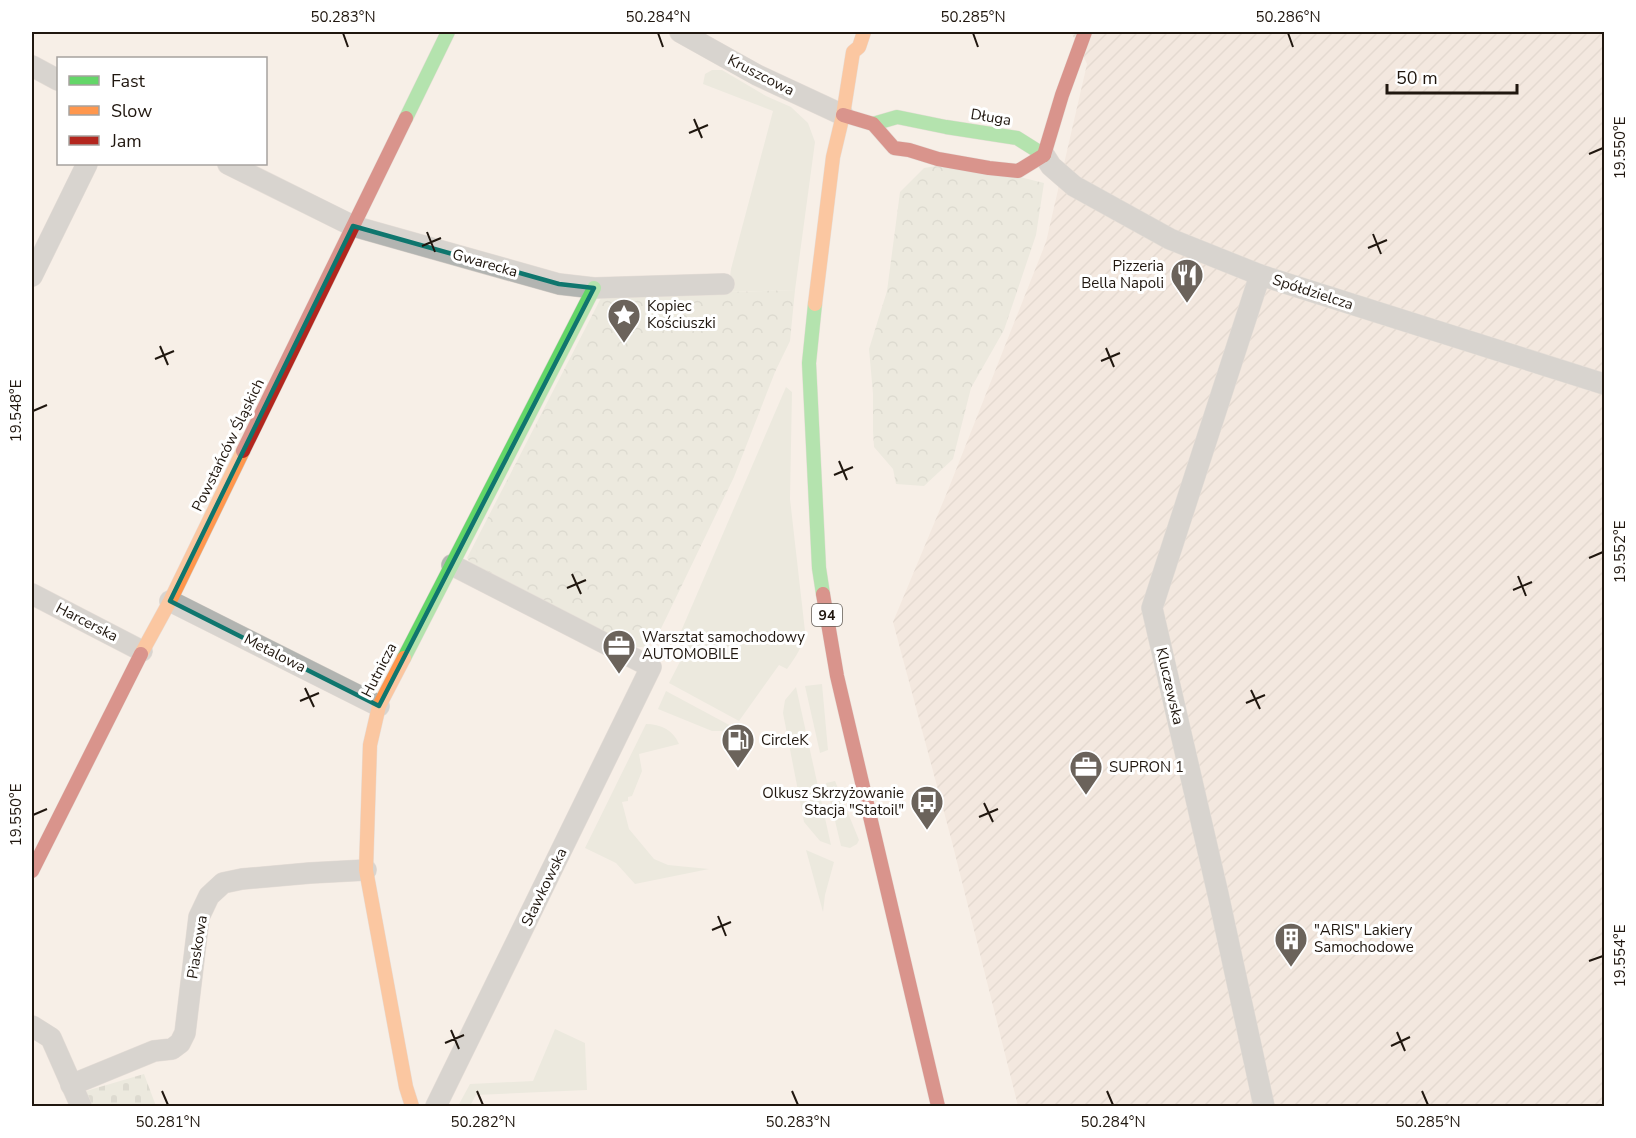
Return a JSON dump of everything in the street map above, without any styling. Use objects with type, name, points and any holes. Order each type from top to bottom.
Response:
[{"type":"street","name":"Powstańców Śląskich","points":[[32,871],[142,651],[170,601],[448,32]]},
{"type":"street","name":"Kruszcowa","points":[[680,32],[757,75],[843,115]]},
{"type":"street","name":"94","points":[[864,32],[859,47],[853,52],[843,115],[833,157],[809,363],[819,568],[837,676],[938,1107]]},
{"type":"street","points":[[843,115],[873,124],[894,148],[948,161],[1018,171],[1044,155],[1062,95],[1085,32]]},
{"type":"street","points":[[32,66],[57,79]]},
{"type":"street","name":"Długa","points":[[873,124],[897,117],[1017,138],[1044,155]]},
{"type":"street","name":"Spółdzielcza","points":[[1044,155],[1051,166],[1074,186],[1170,239],[1260,275],[1605,384]]},
{"type":"street","points":[[32,276],[87,165]]},
{"type":"street","name":"Gwarecka","points":[[230,165],[353,226],[559,284],[594,288],[724,285]]},
{"type":"street","name":"Kluczewska","points":[[1260,275],[1152,608],[1264,1107]]},
{"type":"street","name":"Hutnicza","points":[[412,1107],[406,1087],[366,870],[370,745],[379,706],[594,288]]},
{"type":"street","name":"Sławkowska","points":[[436,1107],[651,667],[452,565]]},
{"type":"street","name":"Harcerska","points":[[32,594],[142,651]]},
{"type":"street","name":"Metalowa","points":[[170,601],[379,706]]},
{"type":"street","name":"Piaskowa","points":[[71,1084],[154,1051],[172,1049],[180,1043],[185,1033],[199,917],[209,896],[223,884],[242,879],[366,870]]},
{"type":"street","points":[[32,1026],[51,1038],[81,1107]]},
{"type":"highlighted area","points":[[353,226],[559,284],[594,288],[379,706],[170,601]]},
{"type":"shaded area","points":[[1071,32],[1604,32],[1604,1106],[1018,1106],[952,842],[893,622],[1046,242],[1087,64]]},
{"type":"green space","points":[[712,70],[722,70],[766,96],[791,107],[808,123],[815,142],[795,290],[728,292],[731,269],[773,111],[703,84],[705,74]]},
{"type":"green space","points":[[961,162],[1044,183],[1036,235],[1004,330],[971,388],[953,459],[924,486],[896,484],[893,469],[874,447],[869,349],[887,291],[900,192],[924,168]]},
{"type":"green space","points":[[795,290],[790,341],[775,372],[734,477],[656,639],[652,643],[642,647],[625,644],[471,564],[467,558],[602,296]]},
{"type":"green space","points":[[786,387],[792,392],[790,499],[805,631],[801,646],[790,665],[787,669],[779,665],[739,721],[669,683],[689,644],[679,636]]},
{"type":"green space","points":[[822,684],[828,750],[820,753],[805,686]]},
{"type":"green space","points":[[796,687],[831,845],[820,841],[804,822],[783,713],[785,700]]},
{"type":"green space","points":[[666,691],[733,727],[722,731],[712,731],[658,709]]},
{"type":"green space","points":[[646,724],[666,729],[679,744],[639,754],[642,771],[632,796],[628,797],[628,801],[622,802],[629,829],[654,859],[668,865],[709,869],[635,884],[616,863],[585,848]]},
{"type":"green space","points":[[835,781],[859,840],[850,848],[841,846],[826,783]]},
{"type":"green space","points":[[806,850],[834,862],[823,912]]},
{"type":"green space","points":[[555,1029],[585,1043],[587,1090],[476,1095],[470,1106],[458,1106],[470,1084],[533,1081]]},
{"type":"green space","points":[[144,1074],[156,1106],[92,1106],[86,1091]]},
{"type":"traffic: fast","points":[[406,118],[448,32]]},
{"type":"traffic: fast","points":[[873,124],[897,117],[1017,138],[1044,155]]},
{"type":"traffic: fast","points":[[404,658],[594,288]]},
{"type":"traffic: fast","points":[[815,304],[809,363],[819,568],[823,594]]},
{"type":"traffic: slow","points":[[815,304],[833,157],[843,115],[853,52],[859,47],[864,32]]},
{"type":"traffic: slow","points":[[141,654],[170,601],[243,451]]},
{"type":"traffic: slow","points":[[404,658],[379,706],[370,745],[366,870],[406,1087],[412,1106]]},
{"type":"traffic: jam","points":[[1044,155],[1062,95],[1085,32]]},
{"type":"traffic: jam","points":[[843,115],[873,124],[894,148],[938,159],[1018,171],[1044,155]]},
{"type":"traffic: jam","points":[[243,451],[406,118]]},
{"type":"traffic: jam","points":[[823,594],[837,676],[938,1106]]},
{"type":"traffic: jam","points":[[32,871],[141,654]]},
{"type":"place","name":"Pizzeria Bella Napoli","points":[[1187,304]]},
{"type":"place","name":"Kopiec Kościuszki","points":[[624,344]]},
{"type":"place","name":"Warsztat samochodowy AUTOMOBILE","points":[[619,675]]},
{"type":"place","name":"CircleK","points":[[738,769]]},
{"type":"place","name":"SUPRON 1","points":[[1086,796]]},
{"type":"place","name":"Olkusz Skrzyżowanie Stacja \"Statoil\"","points":[[927,831]]},
{"type":"place","name":"\"ARIS\" Lakiery Samochodowe","points":[[1291,968]]}]
